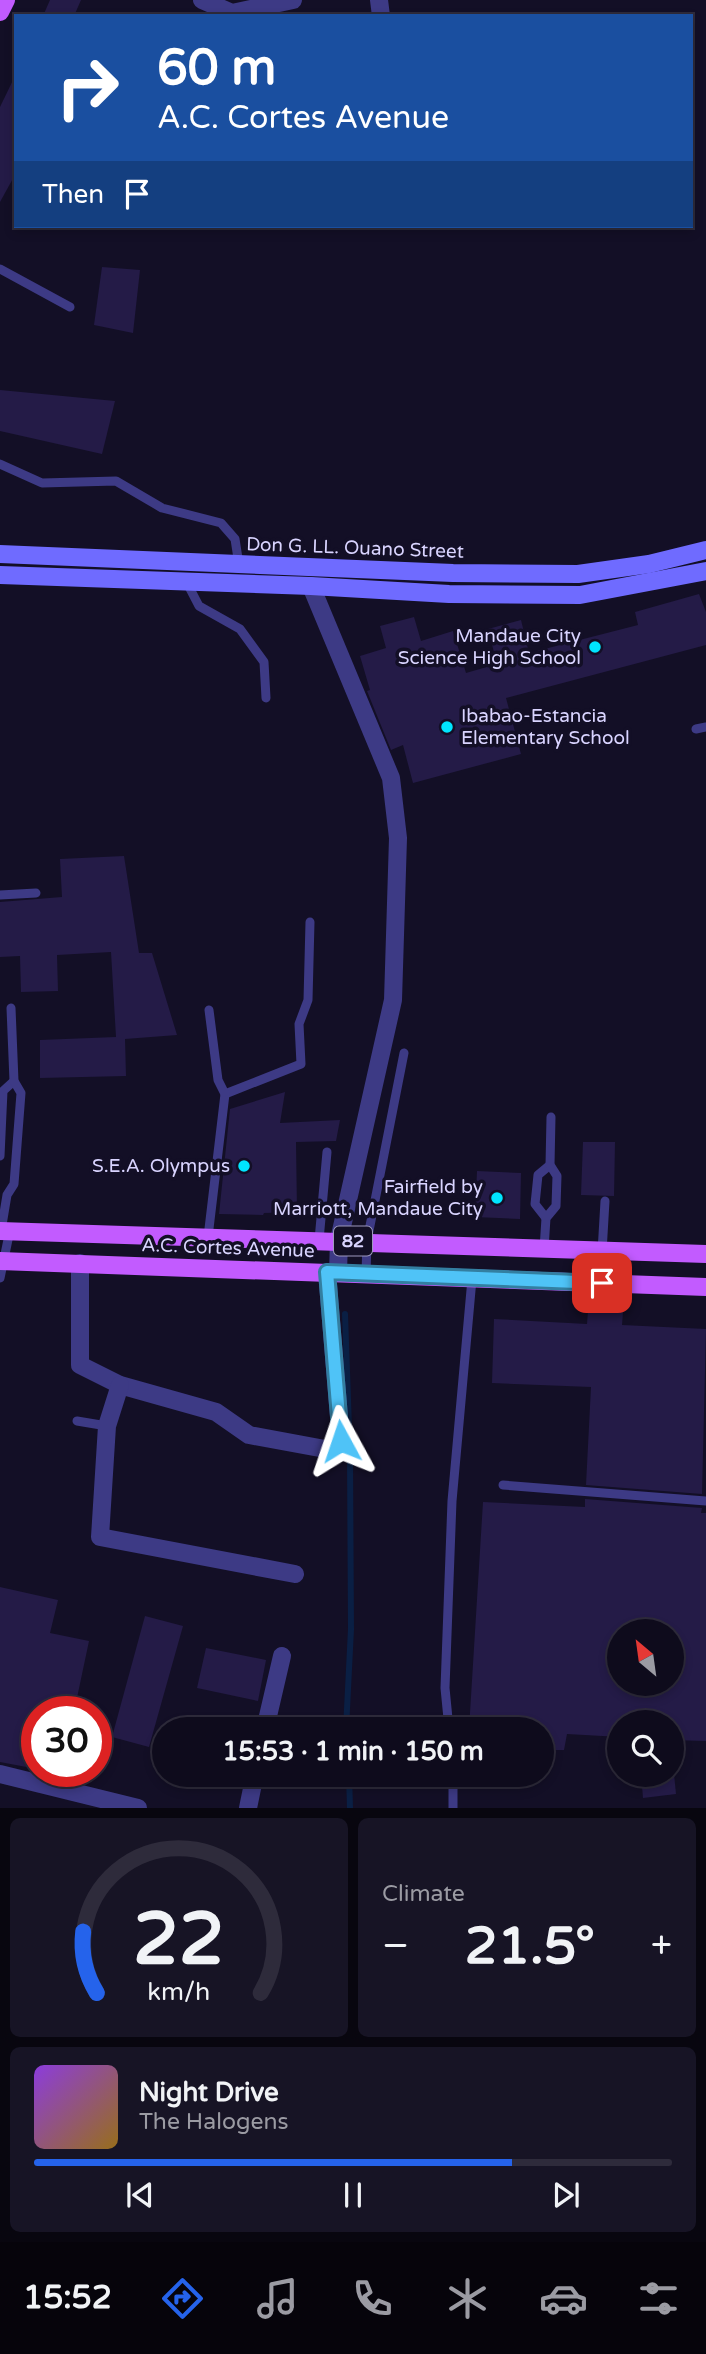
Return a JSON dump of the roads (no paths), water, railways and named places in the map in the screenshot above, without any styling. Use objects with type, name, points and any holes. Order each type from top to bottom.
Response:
[{"type":"main road","points":[[0,12],[6,0]]},
{"type":"main road","name":"A.C. Cortes Avenue","points":[[3,1230],[706,1254]]},
{"type":"main road","name":"A.C. Cortes Avenue","points":[[2,1266],[80,1263],[706,1287]]},
{"type":"street","points":[[202,0],[232,13],[263,12],[293,0]]},
{"type":"street","name":"Don G. LL. Ouano Street","points":[[0,554],[404,571],[578,574],[649,564],[706,550]]},
{"type":"street","points":[[144,579],[145,561]]},
{"type":"street","points":[[649,564],[651,584]]},
{"type":"street","points":[[401,591],[404,571]]},
{"type":"street","name":"Don G. LL. Ouano Street","points":[[0,575],[401,591],[580,595],[651,584],[706,571]]},
{"type":"street","points":[[80,1263],[80,1365],[120,1385],[216,1412],[250,1435],[325,1449],[341,1441],[332,1273],[393,1000],[398,838],[391,778],[311,586]]},
{"type":"street","points":[[120,1385],[107,1426],[100,1537],[295,1574]]},
{"type":"street","points":[[268,1717],[282,1656]]},
{"type":"street","points":[[0,1774],[62,1789],[104,1804],[138,1808]]},
{"type":"street","points":[[248,1808],[252,1787]]},
{"type":"lane","points":[[0,269],[70,307]]},
{"type":"lane","points":[[0,464],[42,483],[116,481],[162,508],[220,523],[235,539],[239,565]]},
{"type":"lane","points":[[186,582],[199,606],[240,629],[264,662],[266,698]]},
{"type":"lane","points":[[0,895],[36,893]]},
{"type":"lane","points":[[225,1094],[301,1064],[299,1024],[308,1000],[310,922]]},
{"type":"lane","points":[[2,1266],[3,1191],[14,1184],[21,1093],[14,1081],[11,1008]]},
{"type":"lane","points":[[208,1237],[225,1094],[218,1080],[209,1010]]},
{"type":"lane","points":[[366,1274],[367,1241],[404,1054]]},
{"type":"lane","points":[[14,1081],[3,1091],[0,1156],[16,1156]]},
{"type":"lane","points":[[544,1249],[546,1218],[555,1206],[557,1176],[550,1165],[551,1117]]},
{"type":"lane","points":[[319,1240],[327,1152]]},
{"type":"lane","points":[[546,1218],[535,1204],[538,1175],[550,1165]]},
{"type":"lane","points":[[602,1252],[605,1201]]},
{"type":"lane","points":[[448,1717],[444,1688],[452,1501],[472,1279]]},
{"type":"lane","points":[[77,1421],[107,1426]]},
{"type":"lane","points":[[503,1485],[706,1501]]},
{"type":"lane","points":[[453,1787],[453,1808]]},
{"type":"waterway","points":[[345,1314],[350,1456],[351,1629],[347,1717]]},
{"type":"waterway","points":[[349,1787],[350,1808]]},
{"type":"place","name":"Mandaue City Science High School","points":[[595,647]]},
{"type":"place","name":"Ibabao-Estancia Elementary School","points":[[447,727]]},
{"type":"place","name":"S.E.A. Olympus","points":[[244,1166]]},
{"type":"place","name":"Fairfield by Marriott, Mandaue City","points":[[497,1198]]}]
